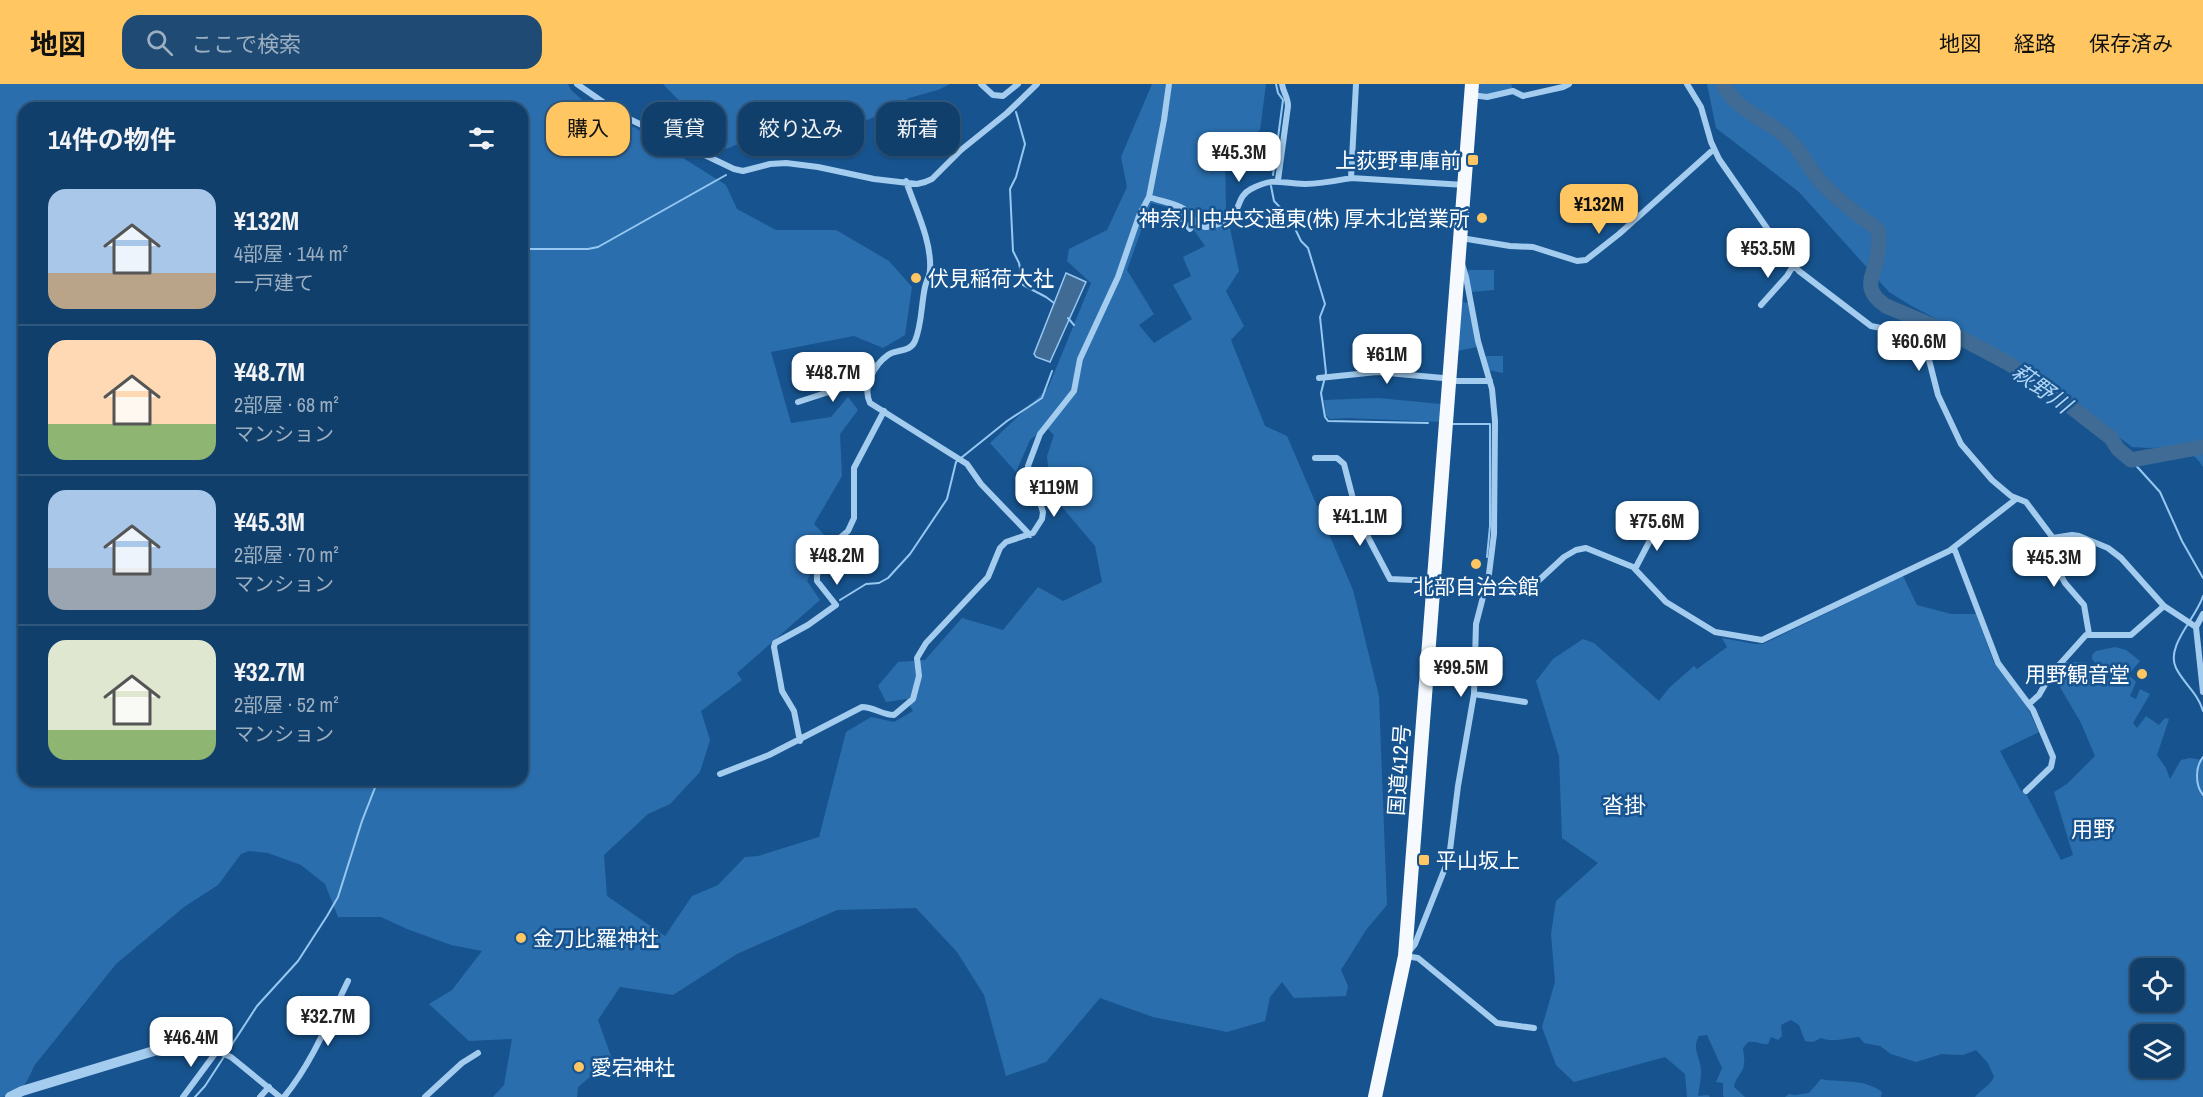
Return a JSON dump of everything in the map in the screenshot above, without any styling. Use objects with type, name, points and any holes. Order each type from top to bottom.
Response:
[{"type":"highway","name":"国道412号","points":[[1375,1097],[1405,956],[1472,90]]},
{"type":"street","points":[[577,84],[623,116],[734,169],[742,171],[770,164],[786,163],[917,184],[932,179],[1034,85]]},
{"type":"street","points":[[981,84],[993,95],[1003,96],[1018,84]]},
{"type":"street","points":[[720,774],[800,741],[862,707],[873,707],[885,715],[894,715],[913,699],[919,676],[917,658],[926,644],[988,577],[1000,548],[1006,542],[1030,535],[1041,521],[1043,512],[1028,466],[1040,435],[1074,391],[1080,359],[1118,277],[1139,216],[1149,198],[1169,84]]},
{"type":"street","points":[[1278,180],[1288,106],[1288,99],[1283,92],[1282,84]]},
{"type":"street","points":[[1351,178],[1356,84]]},
{"type":"street","points":[[1472,90],[1487,97],[1513,92],[1523,96],[1569,84]]},
{"type":"street","points":[[1687,84],[1701,107],[1714,149],[1793,266],[1871,326],[1911,334],[1921,341],[1928,352],[1938,395],[1961,444],[1992,480],[2016,499],[2026,502],[2052,538],[2051,544],[2056,567],[2065,583],[2084,605],[2089,634]]},
{"type":"street","points":[[1461,238],[1510,246],[1533,247],[1577,261],[1586,260],[1619,234],[1714,149]]},
{"type":"street","points":[[1149,198],[1176,206],[1186,212],[1197,224],[1204,226],[1225,223],[1236,214],[1241,199],[1248,191],[1273,180],[1320,184],[1351,178],[1465,185]]},
{"type":"street","points":[[906,181],[927,245],[930,270],[915,343],[909,349],[889,354],[867,383],[869,400],[967,464],[981,484],[1030,535]]},
{"type":"street","points":[[1176,206],[1178,214],[1190,228]]},
{"type":"street","points":[[1405,956],[1416,944],[1449,858],[1458,786],[1474,694],[1476,624],[1492,555],[1496,515],[1495,421],[1490,381],[1474,323],[1466,277],[1459,258]]},
{"type":"street","points":[[1761,305],[1793,266]]},
{"type":"street","points":[[1322,378],[1377,372],[1443,378],[1449,381],[1490,381]]},
{"type":"street","points":[[837,377],[840,388]]},
{"type":"street","points":[[798,402],[859,382],[867,383]]},
{"type":"street","points":[[800,741],[794,711],[782,691],[775,643],[808,625],[836,604],[817,577],[829,547],[848,531],[854,518],[854,468],[884,411]]},
{"type":"street","points":[[1315,458],[1337,458],[1344,464],[1358,518],[1390,579],[1434,581]]},
{"type":"street","points":[[1486,584],[1512,590],[1531,587],[1564,557],[1584,548],[1635,569],[1655,593],[1689,618],[1715,632],[1757,640],[1770,638],[1954,548],[2016,499]]},
{"type":"street","points":[[1635,569],[1657,527],[1660,526],[1682,537]]},
{"type":"street","points":[[2052,538],[2072,535],[2108,548],[2121,558],[2164,606],[2191,624],[2203,692]]},
{"type":"street","points":[[1954,548],[1998,663],[2029,704],[2053,758],[2053,762],[2026,791]]},
{"type":"street","points":[[2029,704],[2039,695],[2051,674],[2079,641],[2089,634],[2131,635],[2164,606]]},
{"type":"street","points":[[2191,624],[2203,614]]},
{"type":"street","points":[[1474,694],[1525,702]]},
{"type":"street","points":[[1405,956],[1418,958],[1497,1023],[1534,1029]]},
{"type":"street","points":[[10,1097],[22,1091],[166,1047],[196,1045],[231,1057],[282,1097],[294,1084],[306,1064],[348,981]]},
{"type":"street","points":[[183,1097],[217,1051]]},
{"type":"street","points":[[425,1097],[462,1063],[478,1053]]},
{"type":"street","points":[[260,1097],[269,1088]]},
{"type":"shaded area","points":[[0,84],[568,84],[571,90],[585,102],[546,102],[546,156],[630,156],[630,127],[634,127],[642,132],[642,156],[680,156],[726,185],[737,209],[776,230],[836,230],[889,261],[912,287],[905,335],[883,348],[854,336],[771,352],[791,423],[831,417],[848,397],[858,410],[840,434],[842,476],[814,524],[828,539],[807,581],[820,600],[737,673],[742,680],[701,711],[710,740],[700,772],[670,804],[648,814],[604,855],[607,896],[665,936],[692,896],[718,885],[745,857],[758,856],[819,837],[846,732],[871,717],[894,722],[913,711],[906,699],[886,702],[878,686],[898,662],[925,660],[962,618],[1003,630],[1038,587],[1063,601],[1102,582],[1095,546],[1051,494],[1047,456],[1054,435],[1046,427],[1030,440],[1016,472],[990,443],[1048,388],[1091,283],[1067,261],[1069,249],[1107,230],[1127,187],[1121,157],[1152,84],[1266,84],[1260,130],[1225,154],[1226,209],[1239,271],[1226,291],[1244,326],[1231,340],[1265,426],[1287,436],[1353,590],[1379,696],[1387,905],[1366,930],[1341,970],[1348,986],[1346,996],[1294,998],[1282,982],[1270,997],[1265,1021],[1227,1032],[1153,1017],[1100,998],[1046,1062],[1006,1076],[984,995],[957,952],[916,908],[837,910],[737,954],[673,995],[620,987],[598,1020],[612,1059],[578,1087],[577,1097],[493,1097],[504,1085],[512,1039],[469,1041],[429,1004],[452,990],[482,951],[451,945],[381,917],[338,917],[325,884],[301,865],[268,853],[249,851],[241,854],[218,885],[184,907],[116,964],[34,1066],[22,1088],[13,1095],[0,1097]],"holes":[[[1151,203],[1180,210],[1205,246],[1183,257],[1191,276],[1173,285],[1192,319],[1154,343],[1139,325],[1154,314],[1127,270]]]},
{"type":"shaded area","points":[[663,84],[950,84],[902,102],[876,102],[876,116],[864,121],[864,102],[738,102],[738,144],[726,149],[726,102],[680,102]]},
{"type":"shaded area","points":[[1479,84],[1511,84],[1513,89],[1487,95],[1479,92]]},
{"type":"shaded area","points":[[1707,84],[2203,84],[2203,467],[2183,446],[2132,447],[2025,366],[1889,292],[1799,192],[1716,128]]},
{"type":"shaded area","points":[[1468,270],[1494,270],[1494,290],[1470,292]]},
{"type":"shaded area","points":[[1066,273],[1086,282],[1050,362],[1034,354]]},
{"type":"shaded area","points":[[1462,302],[1468,303],[1477,347],[1457,351]]},
{"type":"shaded area","points":[[1485,356],[1503,356],[1503,373],[1488,370]]},
{"type":"shaded area","points":[[1378,398],[1441,404],[1440,422],[1330,419],[1326,416],[1324,400]]},
{"type":"shaded area","points":[[1903,576],[1917,605],[1951,614],[1976,614],[1994,663],[2026,705],[2039,732],[2000,751],[2021,791],[2024,790],[2061,860],[2073,855],[2054,792],[2067,784],[2095,756],[2081,723],[2057,678],[2064,662],[2084,662],[2094,673],[2109,679],[2115,670],[2136,682],[2130,696],[2136,699],[2140,689],[2150,694],[2133,723],[2137,728],[2146,716],[2159,725],[2165,718],[2169,719],[2157,755],[2170,779],[2181,760],[2190,758],[2203,760],[2203,1097],[1975,1097],[1994,1077],[1988,1063],[1976,1050],[1963,1055],[1942,1054],[1916,1062],[1891,1054],[1880,1046],[1864,1043],[1859,1037],[1835,1040],[1821,1038],[1813,1042],[1805,1041],[1799,1025],[1791,1020],[1781,1025],[1782,1036],[1778,1040],[1771,1037],[1768,1044],[1748,1042],[1743,1048],[1744,1066],[1734,1087],[1745,1097],[1724,1097],[1723,1083],[1716,1082],[1722,1068],[1707,1035],[1699,1036],[1696,1045],[1701,1066],[1698,1096],[1708,1095],[1710,1097],[1687,1097],[1685,1074],[1665,1057],[1574,1082],[1556,1065],[1542,1027],[1555,982],[1551,934],[1556,901],[1598,863],[1562,838],[1559,756],[1536,681],[1553,659],[1583,639],[1594,643],[1659,701],[1669,688],[1694,666],[1697,669],[1727,647],[1722,638],[1763,644]]},
{"type":"shaded area","points":[[2115,647],[2126,650],[2140,661],[2129,674],[2119,669],[2098,666],[2092,659],[2096,651]]},
{"type":"shaded area","points":[[1821,1079],[1868,1085],[1882,1092],[1881,1097],[1785,1097],[1789,1094],[1809,1093]]},
{"type":"waterway","points":[[1273,175],[1283,100],[1276,84]]},
{"type":"waterway","name":"萩野川","points":[[1723,84],[1735,101],[1791,141],[1828,190],[1878,230],[1878,254],[1871,283],[1871,288],[1878,300],[1886,306],[1957,336],[2008,363],[2057,396],[2111,438],[2118,449],[2131,460],[2203,447]]},
{"type":"waterway","points":[[1016,112],[1025,144],[1016,177],[1010,189],[1013,251],[1019,263],[1023,285],[1054,303]]},
{"type":"waterway","points":[[528,249],[598,247],[726,175]]},
{"type":"waterway","points":[[1271,186],[1274,201],[1290,218],[1301,241],[1308,248],[1325,304],[1320,317],[1326,373],[1321,393],[1325,417],[1328,421],[1428,423]]},
{"type":"waterway","points":[[1068,318],[1074,325]]},
{"type":"waterway","points":[[840,600],[866,584],[879,583],[888,578],[910,554],[947,499],[956,462],[1007,421],[1042,398],[1052,371]]},
{"type":"waterway","points":[[1453,424],[1490,424],[1490,526],[1487,557]]},
{"type":"waterway","points":[[2131,460],[2160,492],[2182,541],[2203,578]]},
{"type":"waterway","points":[[2203,596],[2178,641],[2174,659],[2176,668],[2198,699],[2203,711]]},
{"type":"waterway","points":[[2203,757],[2198,766],[2197,776],[2198,786],[2203,795]]},
{"type":"waterway","points":[[195,1097],[205,1086],[257,1006],[298,961],[327,916],[338,897],[376,786]]},
{"type":"place","name":"上荻野車庫前","points":[[1473,160]]},
{"type":"place","name":"神奈川中央交通東(株) 厚木北営業所","points":[[1482,218]]},
{"type":"place","name":"伏見稲荷大社","points":[[916,278]]},
{"type":"place","name":"北部自治会館","points":[[1476,564]]},
{"type":"place","name":"用野観音堂","points":[[2142,674]]},
{"type":"place","name":"平山坂上","points":[[1424,860]]},
{"type":"place","name":"金刀比羅神社","points":[[521,938]]},
{"type":"place","name":"愛宕神社","points":[[579,1067]]},
{"type":"district","name":"沓掛","points":[[1624,805]]},
{"type":"district","name":"用野","points":[[2093,829]]}]
